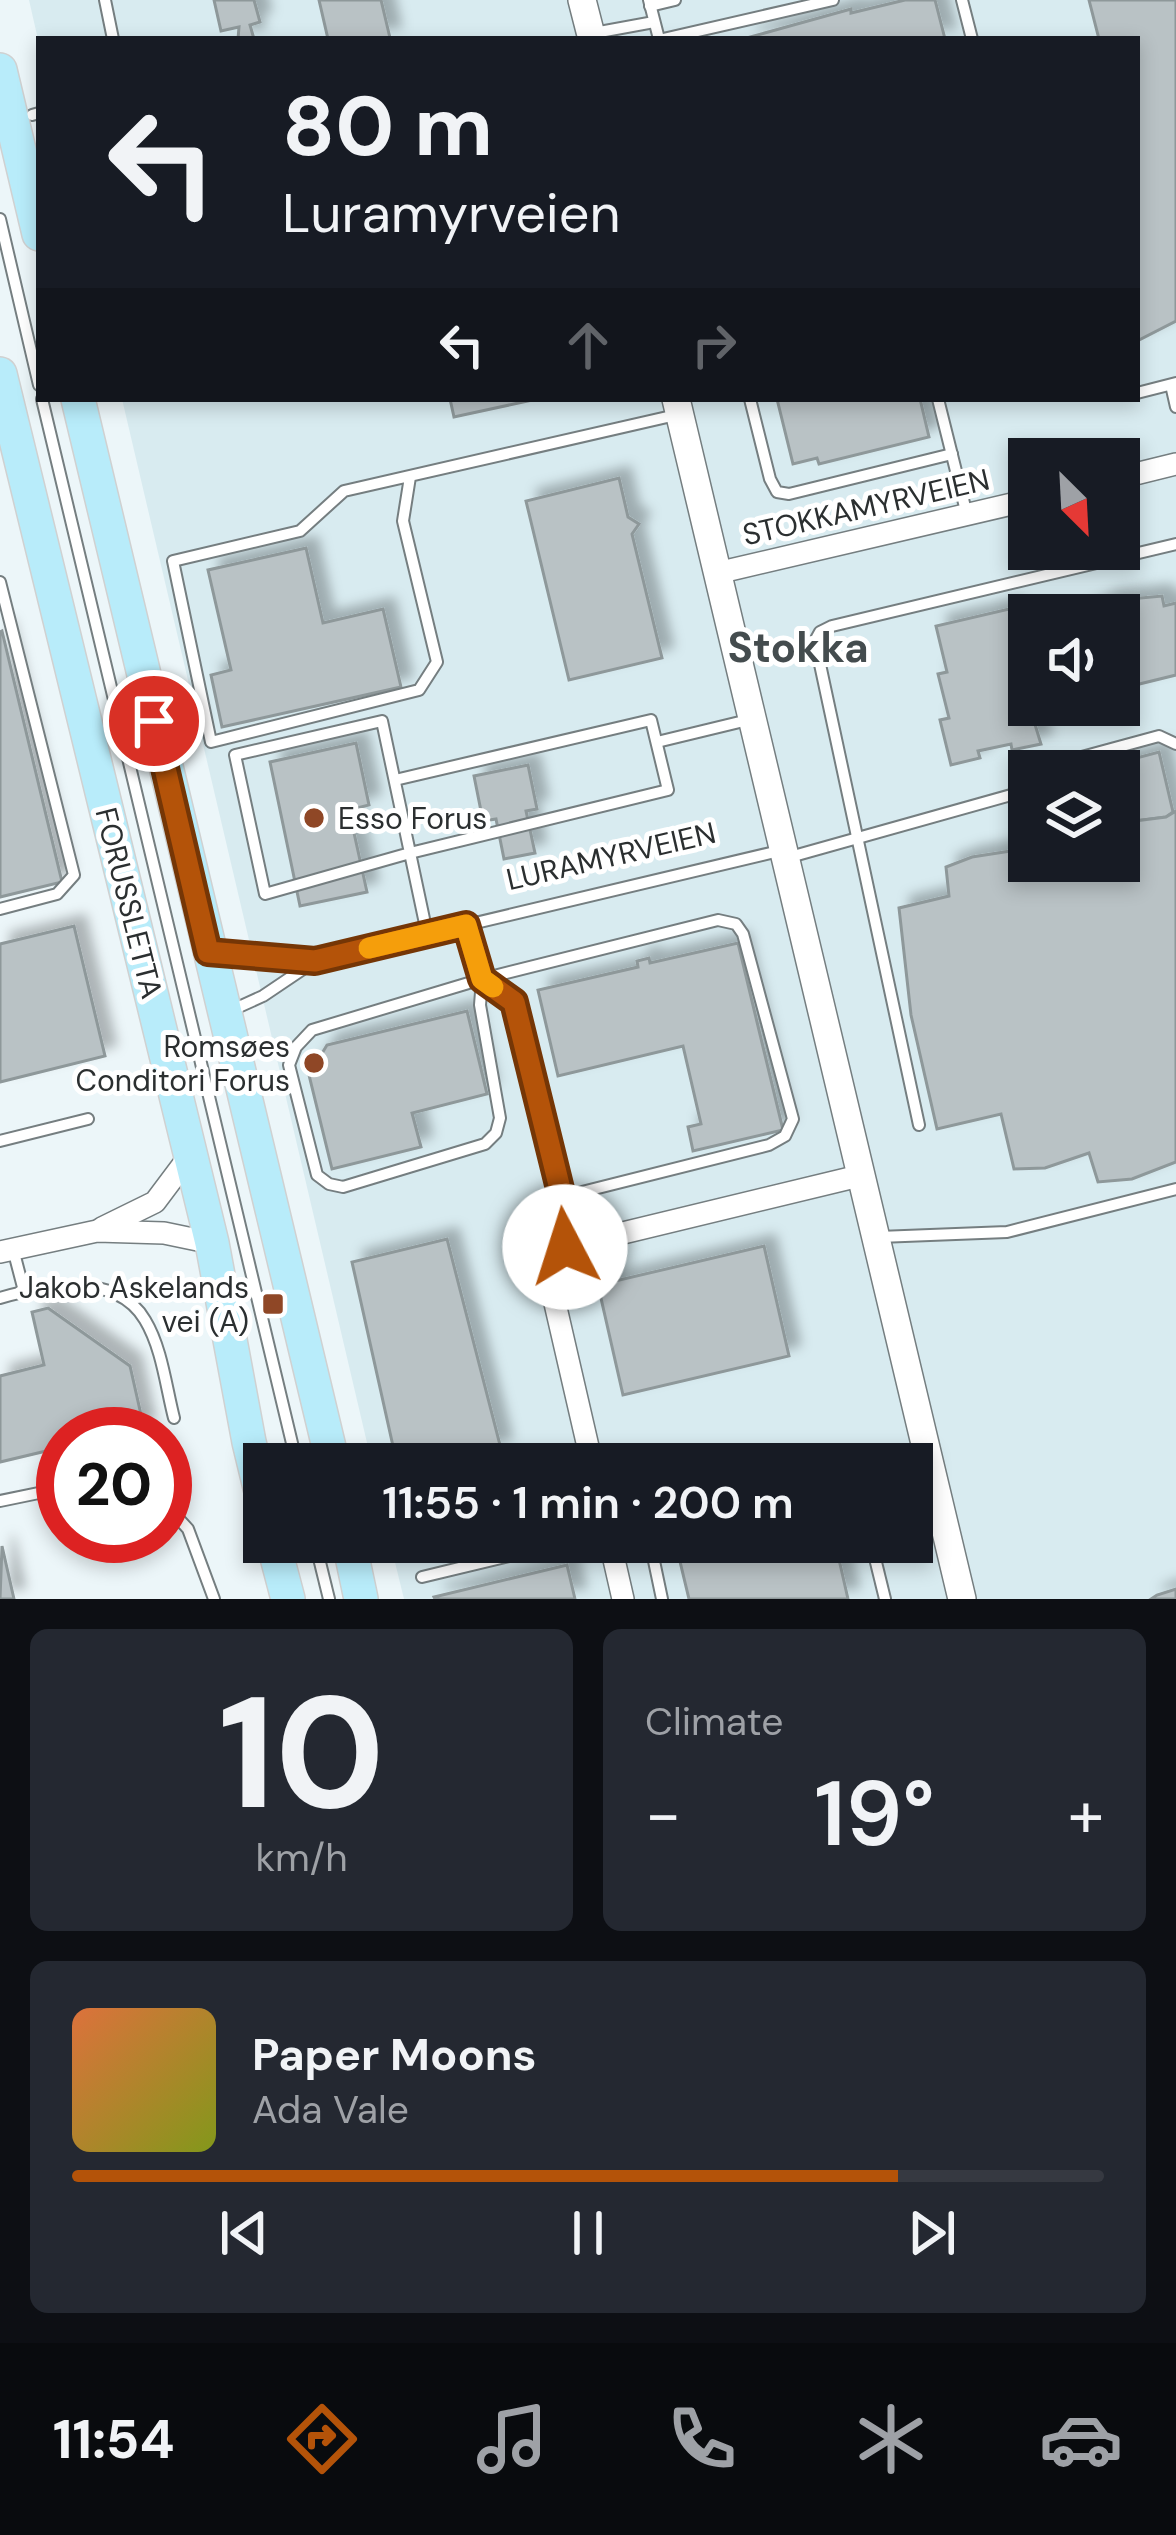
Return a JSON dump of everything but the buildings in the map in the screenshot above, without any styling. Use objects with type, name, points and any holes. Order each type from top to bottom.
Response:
[{"type":"main road","points":[[0,70],[36,220]]},
{"type":"main road","name":"FORUSSLETTA","points":[[0,374],[212,1243],[252,1443]]},
{"type":"main road","points":[[79,402],[328,1443]]},
{"type":"main road","points":[[279,1563],[288,1599]]},
{"type":"main road","points":[[354,1563],[361,1599]]},
{"type":"street","points":[[582,0],[591,36]]},
{"type":"street","points":[[678,406],[962,1599]]},
{"type":"street","points":[[1140,473],[1176,464]]},
{"type":"street","name":"STOKKAMYRVEIEN","points":[[717,573],[1008,505]]},
{"type":"street","points":[[97,1231],[155,1202],[190,1154]]},
{"type":"street","points":[[587,1443],[551,1286],[553,1256],[565,1247],[863,1175]]},
{"type":"street","points":[[6,1251],[97,1231],[164,1233],[212,1243]]},
{"type":"street","points":[[614,1563],[623,1599]]},
{"type":"lane","points":[[105,0],[112,36]]},
{"type":"lane","points":[[660,36],[649,3],[675,0]]},
{"type":"lane","points":[[674,36],[833,0]]},
{"type":"lane","points":[[962,0],[971,36]]},
{"type":"lane","points":[[591,36],[654,22]]},
{"type":"lane","points":[[0,219],[36,372]]},
{"type":"lane","points":[[1140,392],[1173,384],[1176,407]]},
{"type":"lane","points":[[43,402],[292,1443]]},
{"type":"lane","points":[[751,402],[777,492],[789,494],[952,454]]},
{"type":"lane","points":[[939,402],[967,515]]},
{"type":"lane","points":[[410,477],[403,521],[437,662],[419,690],[211,742],[173,561],[300,531],[344,491],[678,406]]},
{"type":"lane","points":[[1140,549],[1176,544]]},
{"type":"lane","points":[[919,1125],[860,840],[814,651],[820,632],[1046,570]]},
{"type":"lane","points":[[0,582],[74,875],[57,894],[0,909]]},
{"type":"lane","points":[[395,780],[651,720],[668,790],[410,854],[265,894],[235,755],[382,721],[395,780],[410,854],[427,933]]},
{"type":"lane","points":[[657,742],[752,720]]},
{"type":"lane","points":[[1107,750],[1159,736],[1176,744]]},
{"type":"lane","name":"LURAMYRVEIEN","points":[[208,952],[315,961],[860,840],[1008,796]]},
{"type":"lane","points":[[466,925],[482,979],[480,1005],[500,1118],[496,1133],[485,1144],[343,1186],[329,1184],[317,1175],[289,1064],[296,1047],[312,1030],[482,979],[718,920],[736,924],[742,934],[793,1120],[785,1136],[769,1145],[562,1197]]},
{"type":"lane","name":"LURAMYRVEIEN","points":[[223,1014],[263,996],[315,961]]},
{"type":"lane","points":[[482,979],[514,1002],[562,1197],[565,1247]]},
{"type":"lane","points":[[0,1141],[88,1119]]},
{"type":"lane","points":[[876,1238],[1007,1232],[1176,1190]]},
{"type":"lane","points":[[6,1251],[24,1291]]},
{"type":"lane","points":[[0,1298],[70,1285],[104,1289],[129,1300],[154,1339],[171,1407]]},
{"type":"lane","points":[[0,1501],[36,1494]]},
{"type":"lane","points":[[192,1540],[214,1599]]},
{"type":"lane","points":[[320,1563],[328,1599]]},
{"type":"lane","points":[[422,1577],[480,1563]]},
{"type":"lane","points":[[654,1563],[662,1599]]},
{"type":"lane","points":[[876,1563],[885,1599]]},
{"type":"shaded area","points":[[29,0],[1176,0],[1176,1599],[404,1599],[395,1563],[933,1563],[933,1443],[367,1443],[123,402],[1140,402],[1140,36],[37,36]]},
{"type":"slow traffic","points":[[369,948],[466,925],[482,979],[493,987]]},
{"type":"place","name":"Esso Forus","points":[[314,818]]},
{"type":"place","name":"Romsøes Conditori Forus","points":[[314,1063]]},
{"type":"place","name":"Jakob Askelands vei (A)","points":[[273,1304]]},
{"type":"district","name":"Stokka","points":[[798,647]]},
{"type":"route","points":[[154,721],[208,952],[315,961],[466,925],[482,979],[514,1002],[562,1197],[565,1247]]}]
